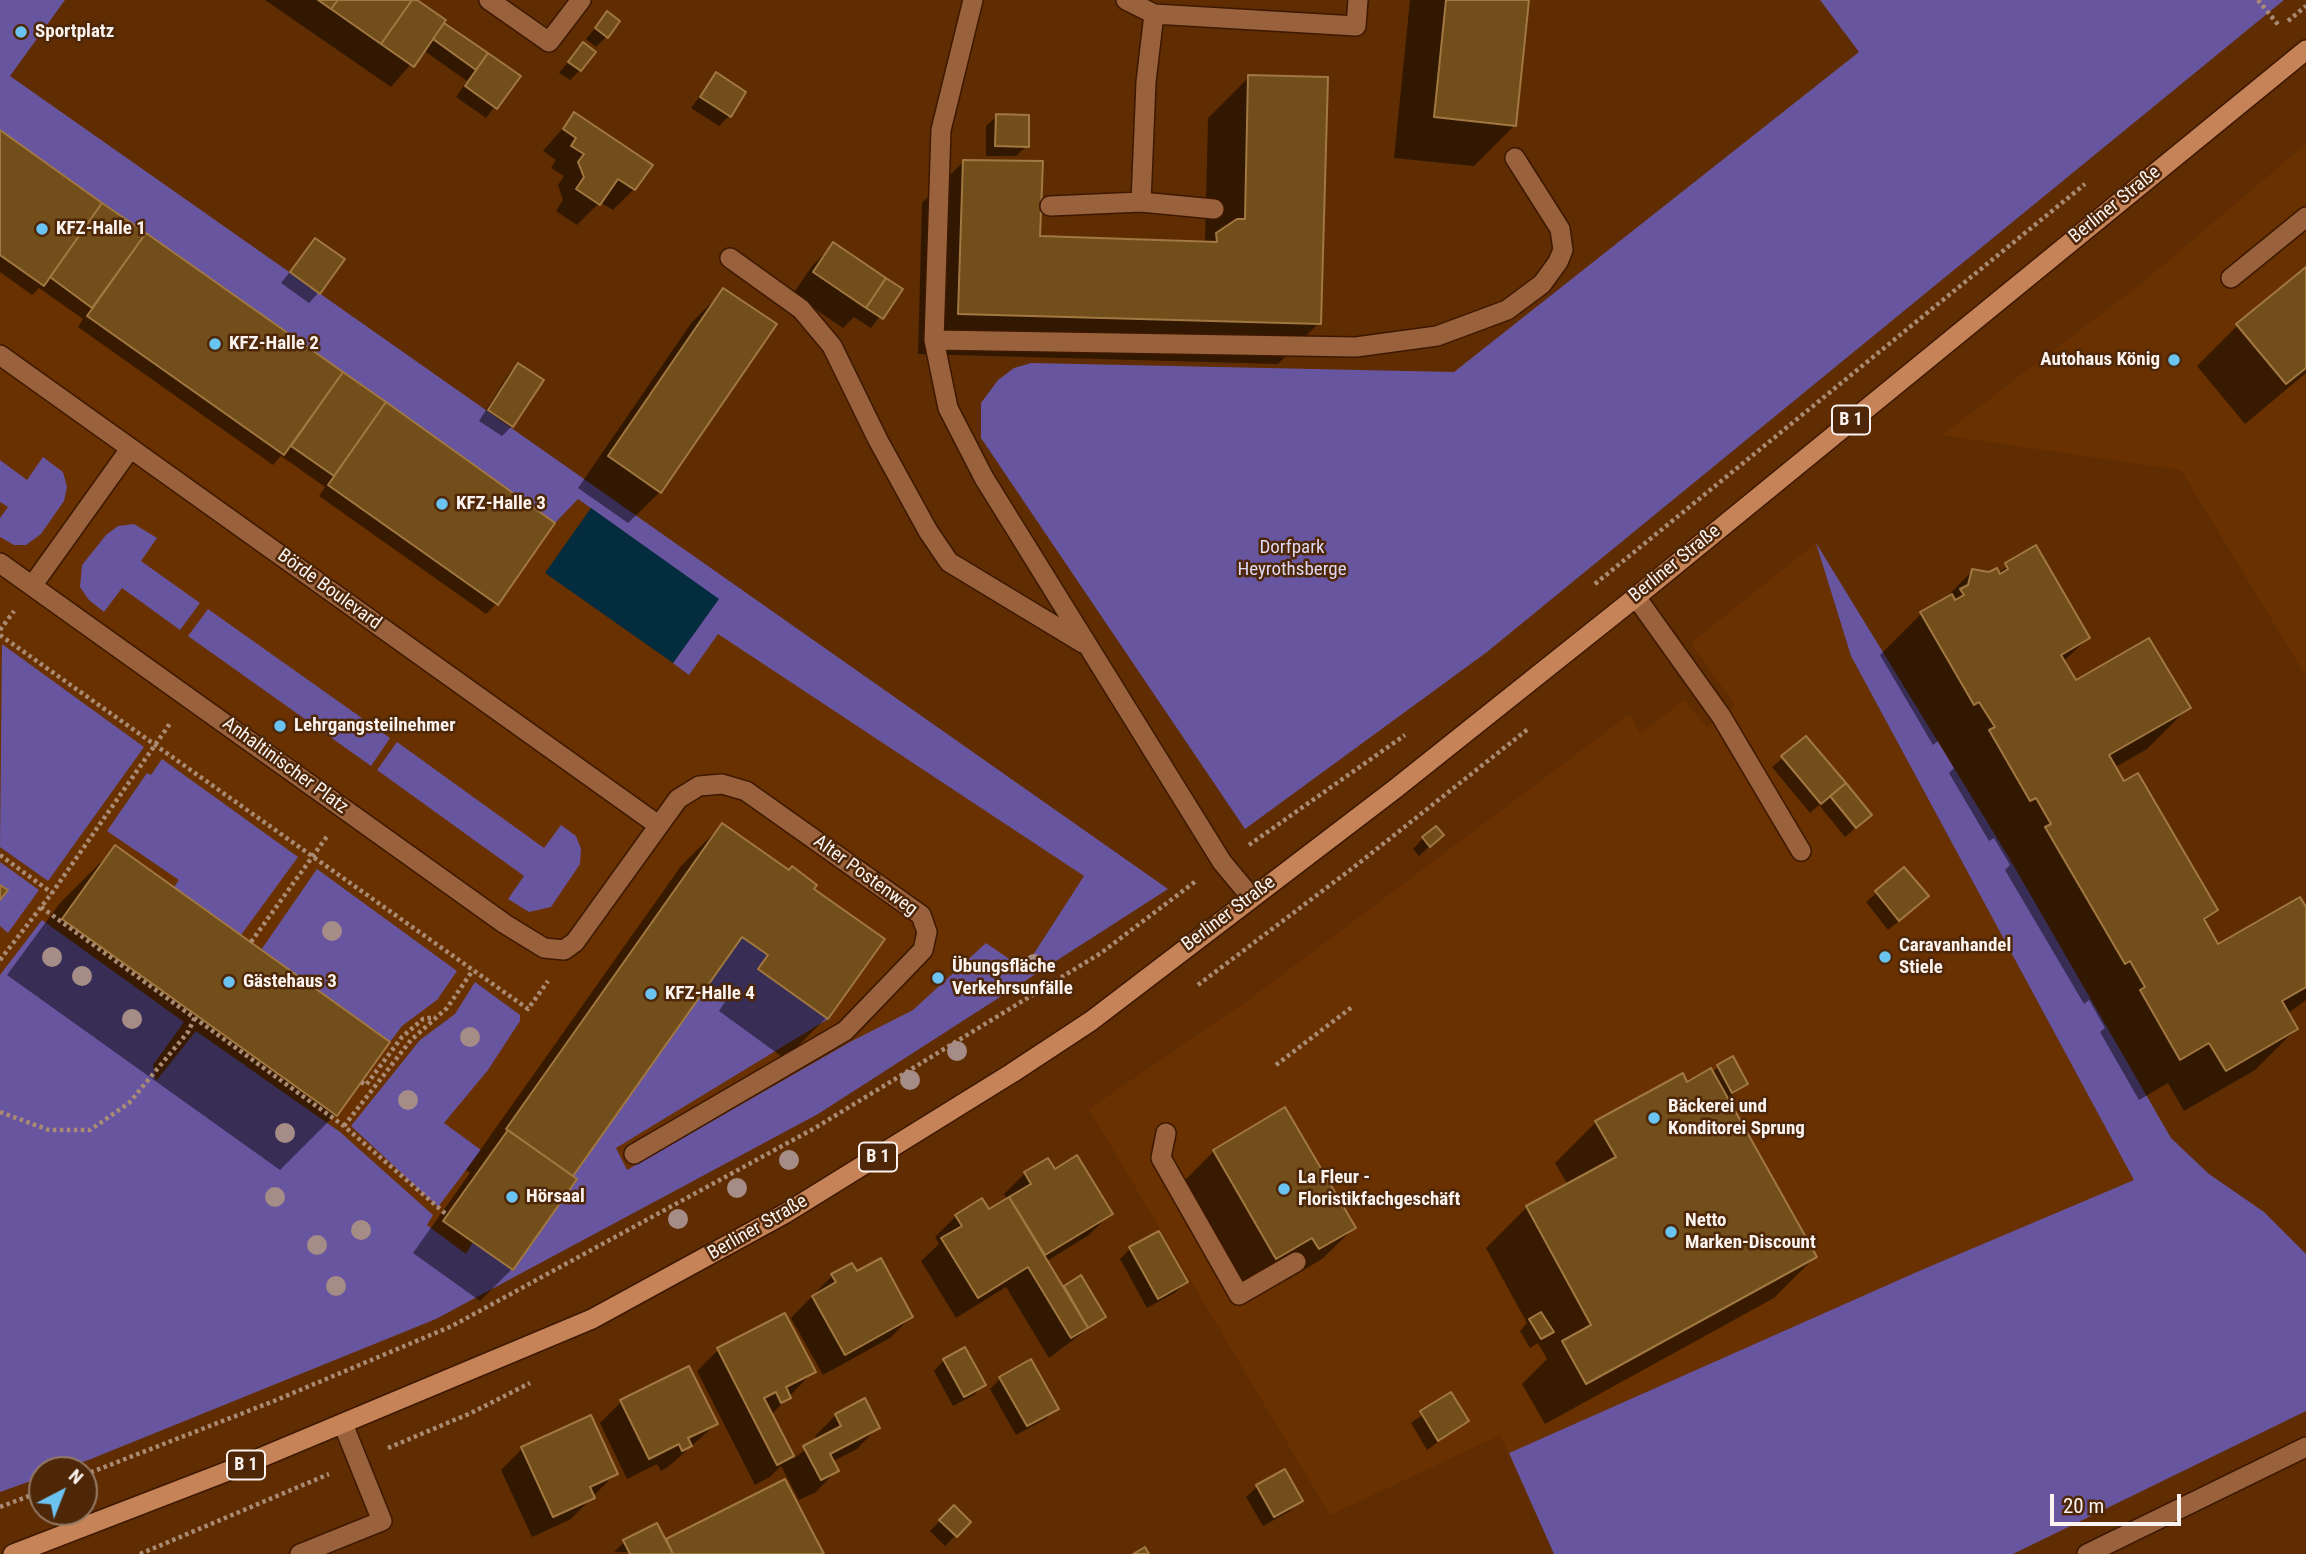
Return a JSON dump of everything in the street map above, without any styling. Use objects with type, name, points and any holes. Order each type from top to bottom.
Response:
[{"type":"main road","name":"Berliner Straße","points":[[13,1554],[343,1424],[592,1319],[707,1258],[884,1154],[1023,1066],[1091,1021],[1395,789],[1636,597],[2306,50]]},
{"type":"street","points":[[489,0],[549,42],[581,0]]},
{"type":"street","points":[[974,0],[941,130],[933,340],[948,408],[969,455],[1222,862],[1251,897]]},
{"type":"street","points":[[1126,0],[1154,14],[1356,26],[1358,0]]},
{"type":"street","points":[[1141,202],[1146,82],[1154,14]]},
{"type":"street","points":[[933,340],[1356,347],[1437,336],[1507,310],[1542,284],[1558,262],[1563,250],[1560,229],[1515,158]]},
{"type":"street","points":[[1050,206],[1141,202],[1214,209]]},
{"type":"street","points":[[2231,278],[2306,217]]},
{"type":"street","points":[[730,258],[802,309],[825,336],[928,531],[949,562],[1087,645]]},
{"type":"street","name":"Börde Boulevard","points":[[0,355],[658,825]]},
{"type":"street","points":[[32,586],[130,449]]},
{"type":"street","name":"Anhaltinischer Platz","points":[[0,564],[505,924],[544,948],[564,950],[575,942]]},
{"type":"street","points":[[1636,597],[1721,716],[1801,851]]},
{"type":"street","name":"Alter Postenweg","points":[[634,1154],[845,1031],[911,965],[923,950],[927,932],[921,915],[908,904],[746,791],[722,785],[699,786],[678,799],[658,825]]},
{"type":"street","points":[[575,942],[658,825]]},
{"type":"street","points":[[1166,1133],[1161,1158],[1239,1295],[1296,1262]]},
{"type":"street","points":[[300,1554],[382,1521],[343,1424]]},
{"type":"street","points":[[2087,1554],[2306,1447]]},
{"type":"path","points":[[2258,0],[2280,27]]},
{"type":"path","points":[[2269,36],[2306,6]]},
{"type":"path","points":[[1594,585],[2096,175]]},
{"type":"path","points":[[0,635],[528,1009],[575,942]]},
{"type":"path","points":[[0,960],[52,893],[188,697]]},
{"type":"path","points":[[98,1470],[274,1401],[464,1320],[814,1128],[1101,953],[1222,862],[1416,728]]},
{"type":"path","points":[[251,942],[345,809]]},
{"type":"path","points":[[0,855],[52,893]]},
{"type":"path","points":[[41,907],[344,1126],[447,1215]]},
{"type":"path","points":[[344,1126],[411,1040],[447,1008],[473,970]]},
{"type":"path","points":[[1276,1065],[1352,1007]]},
{"type":"path","points":[[0,1112],[49,1130],[90,1130],[129,1103],[195,1017]]},
{"type":"path","points":[[361,1082],[366,1085],[401,1037],[423,1019],[435,1017]]},
{"type":"path","points":[[0,1507],[28,1496]]},
{"type":"shaded area","points":[[0,0],[65,0],[10,76],[1168,889],[818,1114],[436,1319],[98,1456],[28,1456],[28,1482],[0,1492]]},
{"type":"shaded area","name":"Autohaus König","points":[[2306,144],[2306,676],[2181,470],[1942,435],[2141,284]]},
{"type":"shaded area","points":[[1816,543],[1851,656],[2134,1180],[1919,1271],[1509,1453],[1500,1435],[1330,1515],[1089,1109],[1249,1000],[1630,714],[1640,734],[1684,700],[1707,728],[1735,705],[1691,643]]},
{"type":"green space","points":[[0,0],[65,0],[10,76],[1168,889],[818,1114],[436,1319],[98,1456],[28,1456],[28,1482],[0,1492],[0,975],[42,920],[184,1022],[153,1065],[156,1081],[196,1031],[340,1132],[433,1215],[427,1225],[466,1254],[473,1242],[513,1270],[577,1180],[573,1176],[742,937],[768,955],[759,969],[828,1019],[616,1148],[627,1170],[850,1042],[913,1010],[986,943],[1024,969],[1084,876],[718,634],[689,675],[673,663],[718,599],[578,499],[555,523],[0,130]]},
{"type":"green space","name":"Dorfpark Heyrothsberge","points":[[1820,0],[2284,0],[1487,652],[1245,829],[981,438],[981,403],[998,380],[1014,368],[1031,363],[1454,372],[1859,52]]},
{"type":"green space","points":[[43,457],[63,472],[67,487],[64,501],[41,534],[26,545],[14,545],[0,537],[0,518],[8,507],[0,502],[0,460],[27,480]]},
{"type":"green space","points":[[134,524],[157,538],[141,561],[200,603],[180,630],[122,588],[104,612],[89,600],[80,587],[82,565],[106,535],[118,526]]},
{"type":"green space","points":[[1816,543],[2008,856],[2171,1138],[2209,1174],[2264,1212],[2306,1254],[2306,1411],[2013,1554],[1554,1554],[1509,1453],[1919,1271],[2134,1180],[1851,656]]},
{"type":"green space","points":[[208,609],[390,738],[371,766],[188,636]]},
{"type":"green space","points":[[2,644],[144,747],[48,881],[0,847]]},
{"type":"green space","points":[[397,742],[544,848],[561,825],[576,836],[581,849],[580,864],[551,907],[529,912],[508,899],[524,876],[377,770]]},
{"type":"green space","points":[[162,759],[298,857],[241,935],[174,887],[179,880],[107,831],[147,773],[151,775]]},
{"type":"green space","points":[[0,862],[39,890],[8,933],[0,926],[0,900],[7,890],[0,885]]},
{"type":"green space","points":[[317,869],[457,971],[437,1000],[402,1026],[390,1042],[261,950]]},
{"type":"green space","points":[[475,982],[520,1015],[520,1021],[488,1070],[444,1123],[481,1150],[438,1207],[351,1126],[420,1040],[455,1014]]},
{"type":"water","points":[[591,508],[719,599],[673,663],[545,573]]},
{"type":"building","points":[[318,0],[338,0],[331,9]]},
{"type":"building","points":[[338,0],[412,0],[381,44],[331,9]]},
{"type":"building","points":[[412,0],[417,0],[446,20],[414,67],[381,44]]},
{"type":"building","points":[[1446,0],[1529,0],[1516,126],[1434,117]]},
{"type":"building","points":[[607,11],[620,21],[608,38],[595,28]]},
{"type":"building","points":[[444,23],[488,53],[476,70],[433,39]]},
{"type":"building","points":[[583,42],[596,52],[581,71],[568,62]]},
{"type":"building","points":[[488,53],[521,76],[497,109],[465,86]]},
{"type":"building","points":[[716,72],[746,92],[731,117],[700,97]]},
{"type":"building","points":[[1248,75],[1328,77],[1321,324],[958,314],[963,160],[1043,161],[1040,236],[1217,242],[1216,233],[1237,219],[1245,219]]},
{"type":"building","points":[[574,112],[653,165],[635,190],[618,179],[600,205],[576,189],[584,177],[578,162],[584,154],[571,146],[576,138],[563,129]]},
{"type":"building","points":[[996,114],[1029,115],[1029,147],[995,146]]},
{"type":"building","name":"KFZ-Halle 1","points":[[0,130],[102,203],[44,286],[0,255]]},
{"type":"building","points":[[102,203],[146,233],[92,308],[50,277]]},
{"type":"building","name":"KFZ-Halle 2","points":[[146,233],[343,372],[284,455],[87,316]]},
{"type":"building","points":[[315,238],[345,259],[320,294],[290,272]]},
{"type":"building","points":[[833,242],[886,278],[866,308],[813,272]]},
{"type":"building","points":[[2306,267],[2306,368],[2286,384],[2236,324]]},
{"type":"building","points":[[886,278],[903,289],[883,319],[866,308]]},
{"type":"building","points":[[723,288],[777,324],[661,493],[608,456]]},
{"type":"building","points":[[518,363],[544,380],[513,427],[488,410]]},
{"type":"building","points":[[343,372],[386,402],[334,476],[291,446]]},
{"type":"building","name":"KFZ-Halle 3","points":[[386,402],[555,523],[498,605],[328,485]]},
{"type":"building","points":[[2036,545],[2090,638],[2061,655],[2076,680],[2149,638],[2191,708],[2109,755],[2124,781],[2138,773],[2218,910],[2204,919],[2218,944],[2300,897],[2306,907],[2306,987],[2282,1001],[2298,1029],[2226,1071],[2209,1043],[2180,1060],[2140,990],[2145,987],[2130,961],[2125,964],[2045,827],[2051,824],[2036,798],[2030,801],[1989,730],[1995,727],[1979,702],[1974,705],[1920,612],[1952,594],[1955,600],[1964,595],[1960,589],[1968,585],[1972,569],[1989,572],[1997,568],[2000,574],[2008,569],[2005,563]]},
{"type":"building","points":[[1806,736],[1846,783],[1821,804],[1781,756]]},
{"type":"building","points":[[1846,783],[1872,815],[1856,828],[1830,796]]},
{"type":"building","name":"KFZ-Halle 4","points":[[722,823],[789,870],[792,866],[817,885],[814,889],[885,939],[828,1019],[758,969],[768,955],[742,937],[573,1176],[506,1129]]},
{"type":"building","points":[[1436,826],[1444,835],[1430,847],[1422,837]]},
{"type":"building","name":"Gästehaus 3","points":[[115,845],[390,1042],[337,1116],[62,919]]},
{"type":"building","points":[[1904,867],[1929,896],[1899,921],[1875,891]]},
{"type":"building","points":[[0,885],[8,890],[0,900]]},
{"type":"building","points":[[1733,1056],[1748,1084],[1732,1093],[1717,1065]]},
{"type":"building","name":"Netto Marken-Discount","points":[[1711,1068],[1817,1257],[1586,1384],[1562,1341],[1591,1325],[1526,1206],[1616,1157],[1595,1121],[1683,1073],[1687,1082]]},
{"type":"building","name":"La Fleur - Floristikfachgeschäft","points":[[1285,1107],[1356,1228],[1319,1249],[1312,1238],[1276,1259],[1213,1150]]},
{"type":"building","name":"Hörsaal","points":[[508,1130],[577,1179],[513,1270],[443,1221]]},
{"type":"building","points":[[1077,1155],[1113,1214],[1045,1255],[1009,1197],[1031,1184],[1024,1172],[1048,1158],[1055,1169]]},
{"type":"building","points":[[1009,1197],[1088,1328],[1071,1338],[1028,1267],[978,1298],[941,1238],[962,1226],[955,1215],[982,1198],[989,1209]]},
{"type":"building","points":[[1159,1231],[1188,1282],[1158,1299],[1129,1247]]},
{"type":"building","points":[[881,1258],[913,1317],[845,1355],[812,1296],[836,1282],[831,1274],[852,1263],[857,1271]]},
{"type":"building","points":[[1081,1275],[1106,1317],[1088,1328],[1064,1286]]},
{"type":"building","points":[[1541,1312],[1554,1332],[1541,1339],[1529,1319]]},
{"type":"building","points":[[785,1313],[816,1372],[786,1387],[791,1398],[781,1403],[776,1392],[764,1398],[794,1456],[777,1465],[717,1348]]},
{"type":"building","points":[[965,1347],[986,1385],[964,1397],[943,1359]]},
{"type":"building","points":[[1031,1359],[1059,1409],[1027,1426],[999,1377]]},
{"type":"building","points":[[689,1366],[718,1424],[688,1438],[692,1446],[682,1451],[679,1444],[649,1459],[620,1400]]},
{"type":"building","points":[[1451,1392],[1469,1421],[1438,1441],[1420,1411]]},
{"type":"building","points":[[865,1398],[880,1428],[830,1454],[839,1471],[821,1480],[803,1446],[841,1426],[835,1414]]},
{"type":"building","points":[[591,1415],[618,1474],[590,1487],[595,1498],[553,1517],[521,1447]]},
{"type":"building","points":[[1285,1469],[1303,1501],[1274,1517],[1256,1485]]},
{"type":"building","points":[[785,1479],[824,1554],[673,1554],[666,1539]]},
{"type":"building","points":[[954,1505],[971,1522],[957,1537],[939,1520]]},
{"type":"building","points":[[657,1523],[673,1554],[630,1554],[623,1540]]},
{"type":"building","points":[[1145,1547],[1149,1554],[1133,1554]]},
{"type":"place","name":"Sportplatz","points":[[21,32]]},
{"type":"place","name":"KFZ-Halle 1","points":[[42,229]]},
{"type":"place","name":"KFZ-Halle 2","points":[[215,344]]},
{"type":"place","name":"Autohaus König","points":[[2174,360]]},
{"type":"place","name":"KFZ-Halle 3","points":[[442,504]]},
{"type":"place","name":"Lehrgangsteilnehmer","points":[[280,726]]},
{"type":"place","name":"Caravanhandel Stiele","points":[[1885,957]]},
{"type":"place","name":"Übungsfläche Verkehrsunfälle","points":[[938,978]]},
{"type":"place","name":"Gästehaus 3","points":[[229,982]]},
{"type":"place","name":"KFZ-Halle 4","points":[[651,994]]},
{"type":"place","name":"Bäckerei und Konditorei Sprung","points":[[1654,1118]]},
{"type":"place","name":"La Fleur - Floristikfachgeschäft","points":[[1284,1189]]},
{"type":"place","name":"Hörsaal","points":[[512,1197]]},
{"type":"place","name":"Netto Marken-Discount","points":[[1671,1232]]}]
